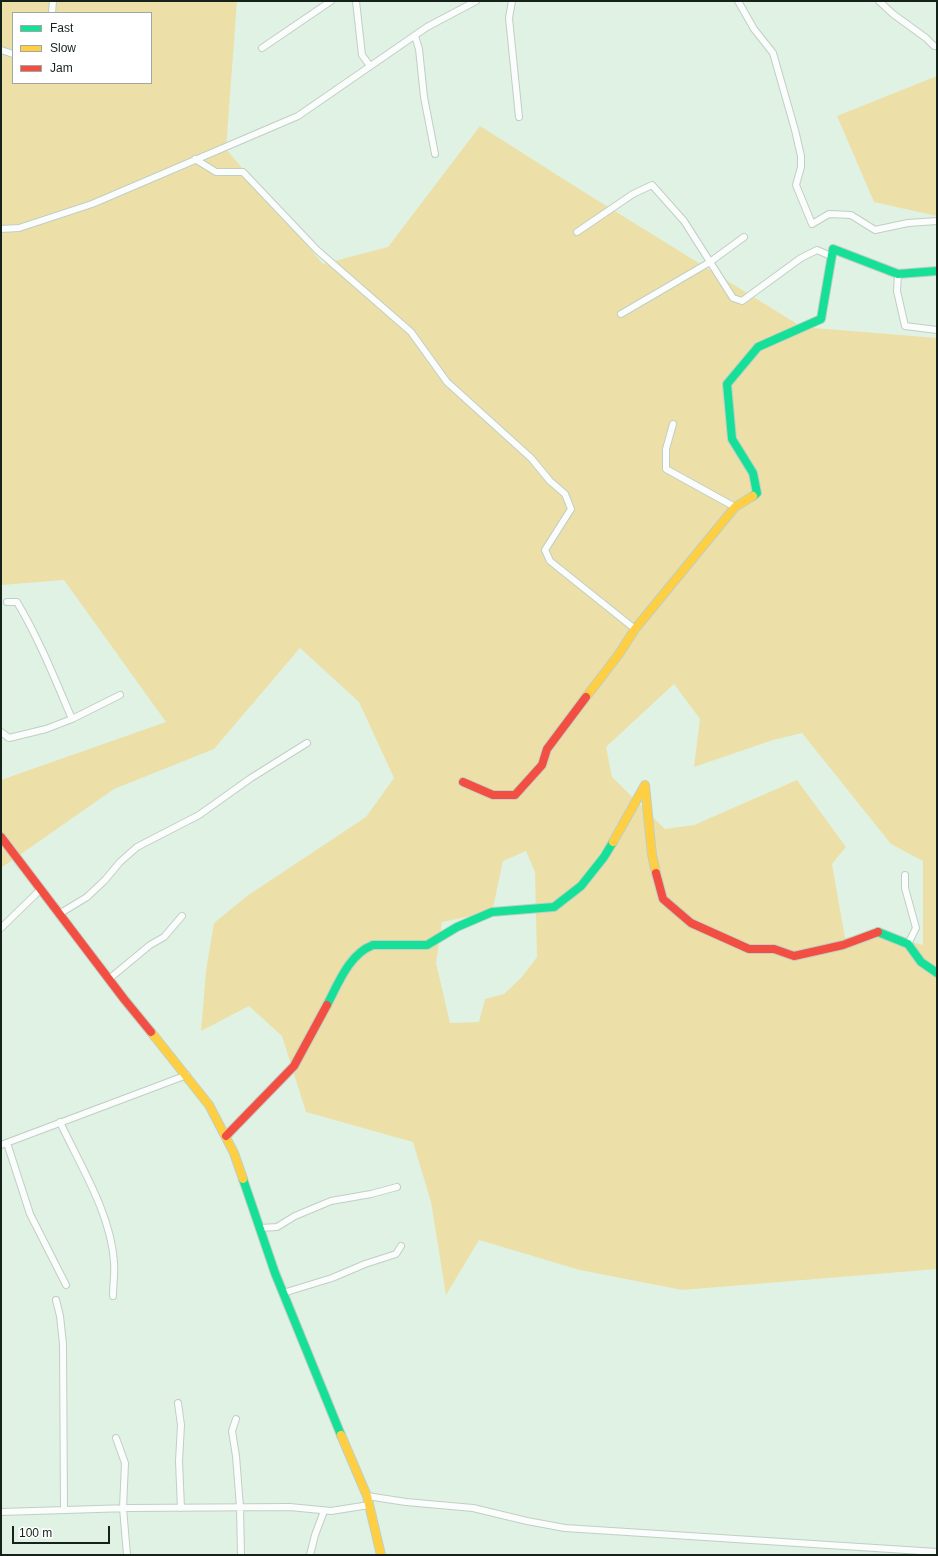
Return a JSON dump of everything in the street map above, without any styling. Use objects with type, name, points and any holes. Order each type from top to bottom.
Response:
[{"type":"street","points":[[52,12],[53,1]]},
{"type":"street","points":[[262,48],[331,1]]},
{"type":"street","points":[[356,1],[362,55],[370,66]]},
{"type":"street","points":[[1,230],[19,228],[92,204],[298,116],[427,27],[476,1]]},
{"type":"street","points":[[512,1],[509,18],[518,117]]},
{"type":"street","points":[[738,1],[754,29],[773,53],[801,156],[801,167],[796,185],[812,224],[829,214],[851,215],[875,230],[908,223],[937,221]]},
{"type":"street","points":[[879,1],[934,46],[937,46]]},
{"type":"street","points":[[415,36],[419,48],[424,97],[435,154]]},
{"type":"street","points":[[1,50],[12,54]]},
{"type":"street","points":[[196,159],[216,172],[243,172],[317,250],[411,332],[447,382],[532,458],[550,481],[565,494],[571,509],[545,550],[550,561],[636,629]]},
{"type":"street","points":[[577,232],[633,194],[652,185],[684,222],[732,298],[742,301],[801,258],[817,250],[830,256]]},
{"type":"street","points":[[621,314],[710,262],[744,237]]},
{"type":"street","points":[[463,782],[493,795],[515,795],[542,765],[548,749],[636,629],[735,507],[757,493],[753,473],[732,439],[727,384],[758,347],[821,319],[830,256],[833,249],[898,274],[937,271]]},
{"type":"street","points":[[898,274],[897,292],[905,326],[937,330]]},
{"type":"street","points":[[673,424],[666,449],[666,469],[735,507]]},
{"type":"street","points":[[7,602],[17,602],[32,627],[72,719]]},
{"type":"street","points":[[1,732],[9,738],[46,730],[120,695]]},
{"type":"street","points":[[58,914],[87,897],[105,880],[120,862],[137,847],[190,821],[251,778],[307,743]]},
{"type":"street","points":[[226,1136],[294,1066],[346,969],[364,948],[378,945],[427,945],[457,927],[492,912],[554,907],[581,886],[604,857],[644,785],[652,855],[663,899],[691,923],[750,949],[774,949],[794,956],[843,945],[878,932],[908,944],[922,962],[937,973]]},
{"type":"street","points":[[1,837],[58,914],[187,1075],[209,1105],[226,1136],[234,1153],[283,1293],[367,1496],[381,1555]]},
{"type":"street","points":[[905,875],[905,888],[916,928],[908,944]]},
{"type":"street","points":[[1,928],[40,890]]},
{"type":"street","points":[[109,979],[150,946],[164,937],[182,916]]},
{"type":"street","points":[[66,1285],[30,1214],[4,1144],[187,1075]]},
{"type":"street","points":[[60,1122],[95,1195],[110,1232],[115,1263],[113,1296]]},
{"type":"street","points":[[260,1228],[277,1227],[295,1216],[331,1201],[371,1194],[397,1187]]},
{"type":"street","points":[[283,1293],[332,1278],[365,1264],[396,1254],[401,1246]]},
{"type":"street","points":[[56,1300],[60,1316],[62,1344],[64,1510]]},
{"type":"street","points":[[178,1403],[181,1425],[179,1461],[181,1508]]},
{"type":"street","points":[[236,1419],[232,1431],[236,1456],[240,1507],[241,1555]]},
{"type":"street","points":[[116,1438],[125,1463],[123,1508],[127,1555]]},
{"type":"street","points":[[367,1496],[406,1502],[473,1508],[527,1521],[565,1528],[937,1552]]},
{"type":"street","points":[[1,1512],[123,1508],[240,1507],[290,1507],[337,1511],[369,1505]]},
{"type":"street","points":[[310,1555],[315,1535],[324,1511]]},
{"type":"shaded area","points":[[1,1],[237,1],[226,149],[323,264],[388,247],[480,126],[802,327],[937,338],[937,1269],[682,1290],[580,1270],[479,1240],[446,1295],[431,1202],[413,1142],[306,1112],[282,1036],[249,1006],[201,1031],[206,971],[214,923],[247,896],[366,817],[394,778],[359,702],[300,648],[214,749],[114,789],[1,868],[1,780],[166,722],[64,580],[1,585]],"holes":[[[674,684],[700,719],[694,767],[773,740],[802,733],[891,844],[923,861],[923,945],[878,932],[845,938],[832,864],[846,847],[797,780],[694,825],[665,829],[612,777],[606,747]],[[526,851],[535,872],[537,957],[522,977],[504,994],[485,999],[479,1022],[450,1023],[436,963],[442,922],[492,912],[503,861]]]},
{"type":"shaded area","points":[[937,76],[937,216],[874,202],[837,116]]},
{"type":"traffic: fast","points":[[753,496],[757,493],[753,473],[732,439],[727,384],[758,347],[821,319],[833,249],[898,274],[937,271]]},
{"type":"traffic: fast","points":[[327,1005],[345,970],[357,955],[365,949],[373,945],[427,945],[457,927],[492,912],[554,907],[581,886],[604,857],[613,842]]},
{"type":"traffic: fast","points":[[878,932],[908,944],[921,962],[937,973]]},
{"type":"traffic: fast","points":[[243,1179],[275,1273],[341,1435]]},
{"type":"traffic: slow","points":[[586,697],[619,654],[635,629],[735,507],[753,496]]},
{"type":"traffic: slow","points":[[613,842],[645,785],[652,855],[656,873]]},
{"type":"traffic: slow","points":[[151,1032],[209,1105],[234,1153],[243,1179]]},
{"type":"traffic: slow","points":[[341,1435],[367,1496],[381,1555]]},
{"type":"traffic: jam","points":[[463,782],[493,795],[515,795],[542,765],[547,749],[586,697]]},
{"type":"traffic: jam","points":[[1,837],[124,999],[151,1032]]},
{"type":"traffic: jam","points":[[656,873],[663,899],[691,923],[749,949],[774,949],[794,956],[843,945],[878,932]]},
{"type":"traffic: jam","points":[[226,1136],[294,1066],[327,1005]]}]
